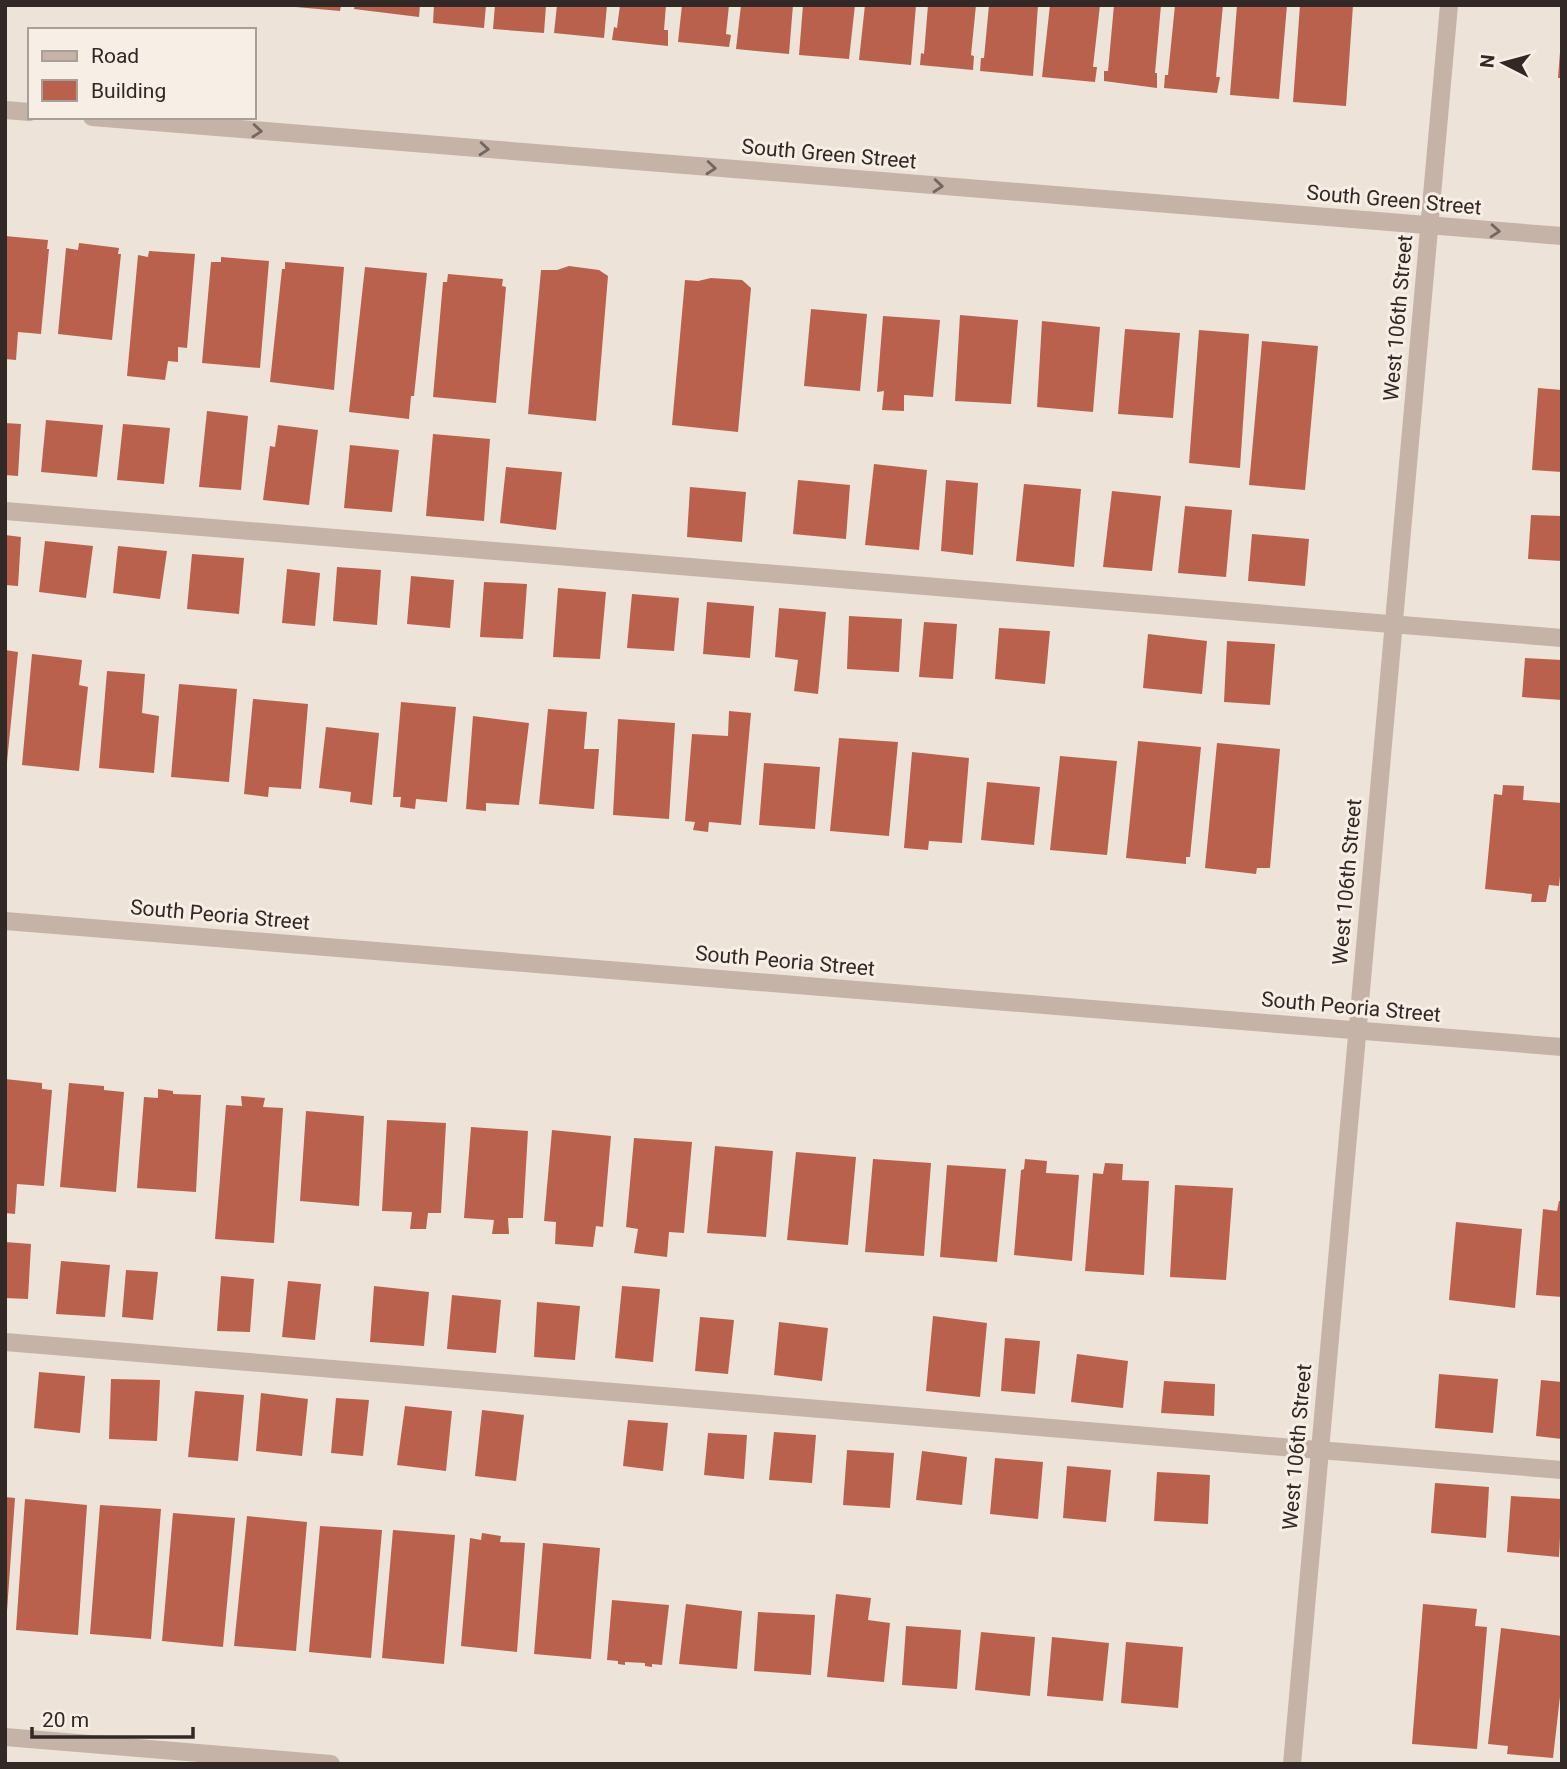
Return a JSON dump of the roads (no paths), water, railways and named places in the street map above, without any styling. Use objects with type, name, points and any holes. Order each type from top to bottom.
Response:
[{"type":"street","name":"West 106th Street","points":[[1292,1764],[1449,5]]},
{"type":"street","points":[[5,110],[28,112]]},
{"type":"street","name":"South Green Street","points":[[117,119],[1562,236]]},
{"type":"street","points":[[5,511],[1562,638]]},
{"type":"street","name":"South Peoria Street","points":[[5,921],[1562,1047]]},
{"type":"street","points":[[5,1342],[1562,1470]]},
{"type":"street","points":[[5,1737],[331,1764]]}]
